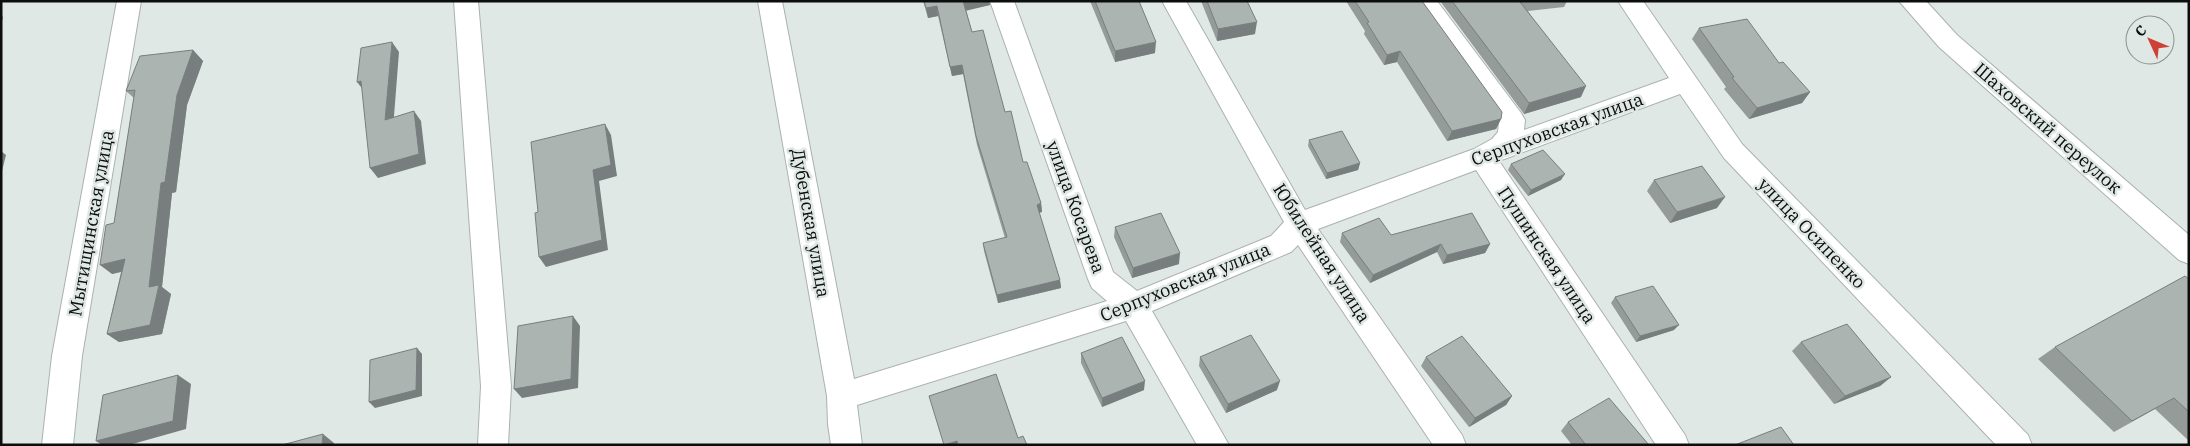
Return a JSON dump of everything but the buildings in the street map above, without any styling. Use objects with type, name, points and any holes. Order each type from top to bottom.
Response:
[{"type":"street","name":"Мытищинская улица","points":[[57,445],[67,356],[129,1]]},
{"type":"street","points":[[466,1],[496,386],[493,445]]},
{"type":"street","name":"Дубенская улица","points":[[770,1],[842,396],[843,424],[847,445]]},
{"type":"street","name":"улица Косарева","points":[[1002,1],[1102,280],[1133,306],[1214,445]]},
{"type":"street","name":"Юбилейная улица","points":[[1174,1],[1299,224],[1451,445]]},
{"type":"street","points":[[1424,1],[1512,120],[1510,136],[1501,146],[1482,157]]},
{"type":"street","name":"улица Осипенко","points":[[1630,1],[1733,151],[2017,445]]},
{"type":"street","name":"Шаховский переулок","points":[[1911,1],[1948,40],[2189,252]]},
{"type":"street","name":"Серпуховская улица","points":[[842,396],[1133,306],[1280,244],[1299,224],[1686,82]]},
{"type":"street","name":"Пушинская улица","points":[[1482,157],[1674,445]]}]
